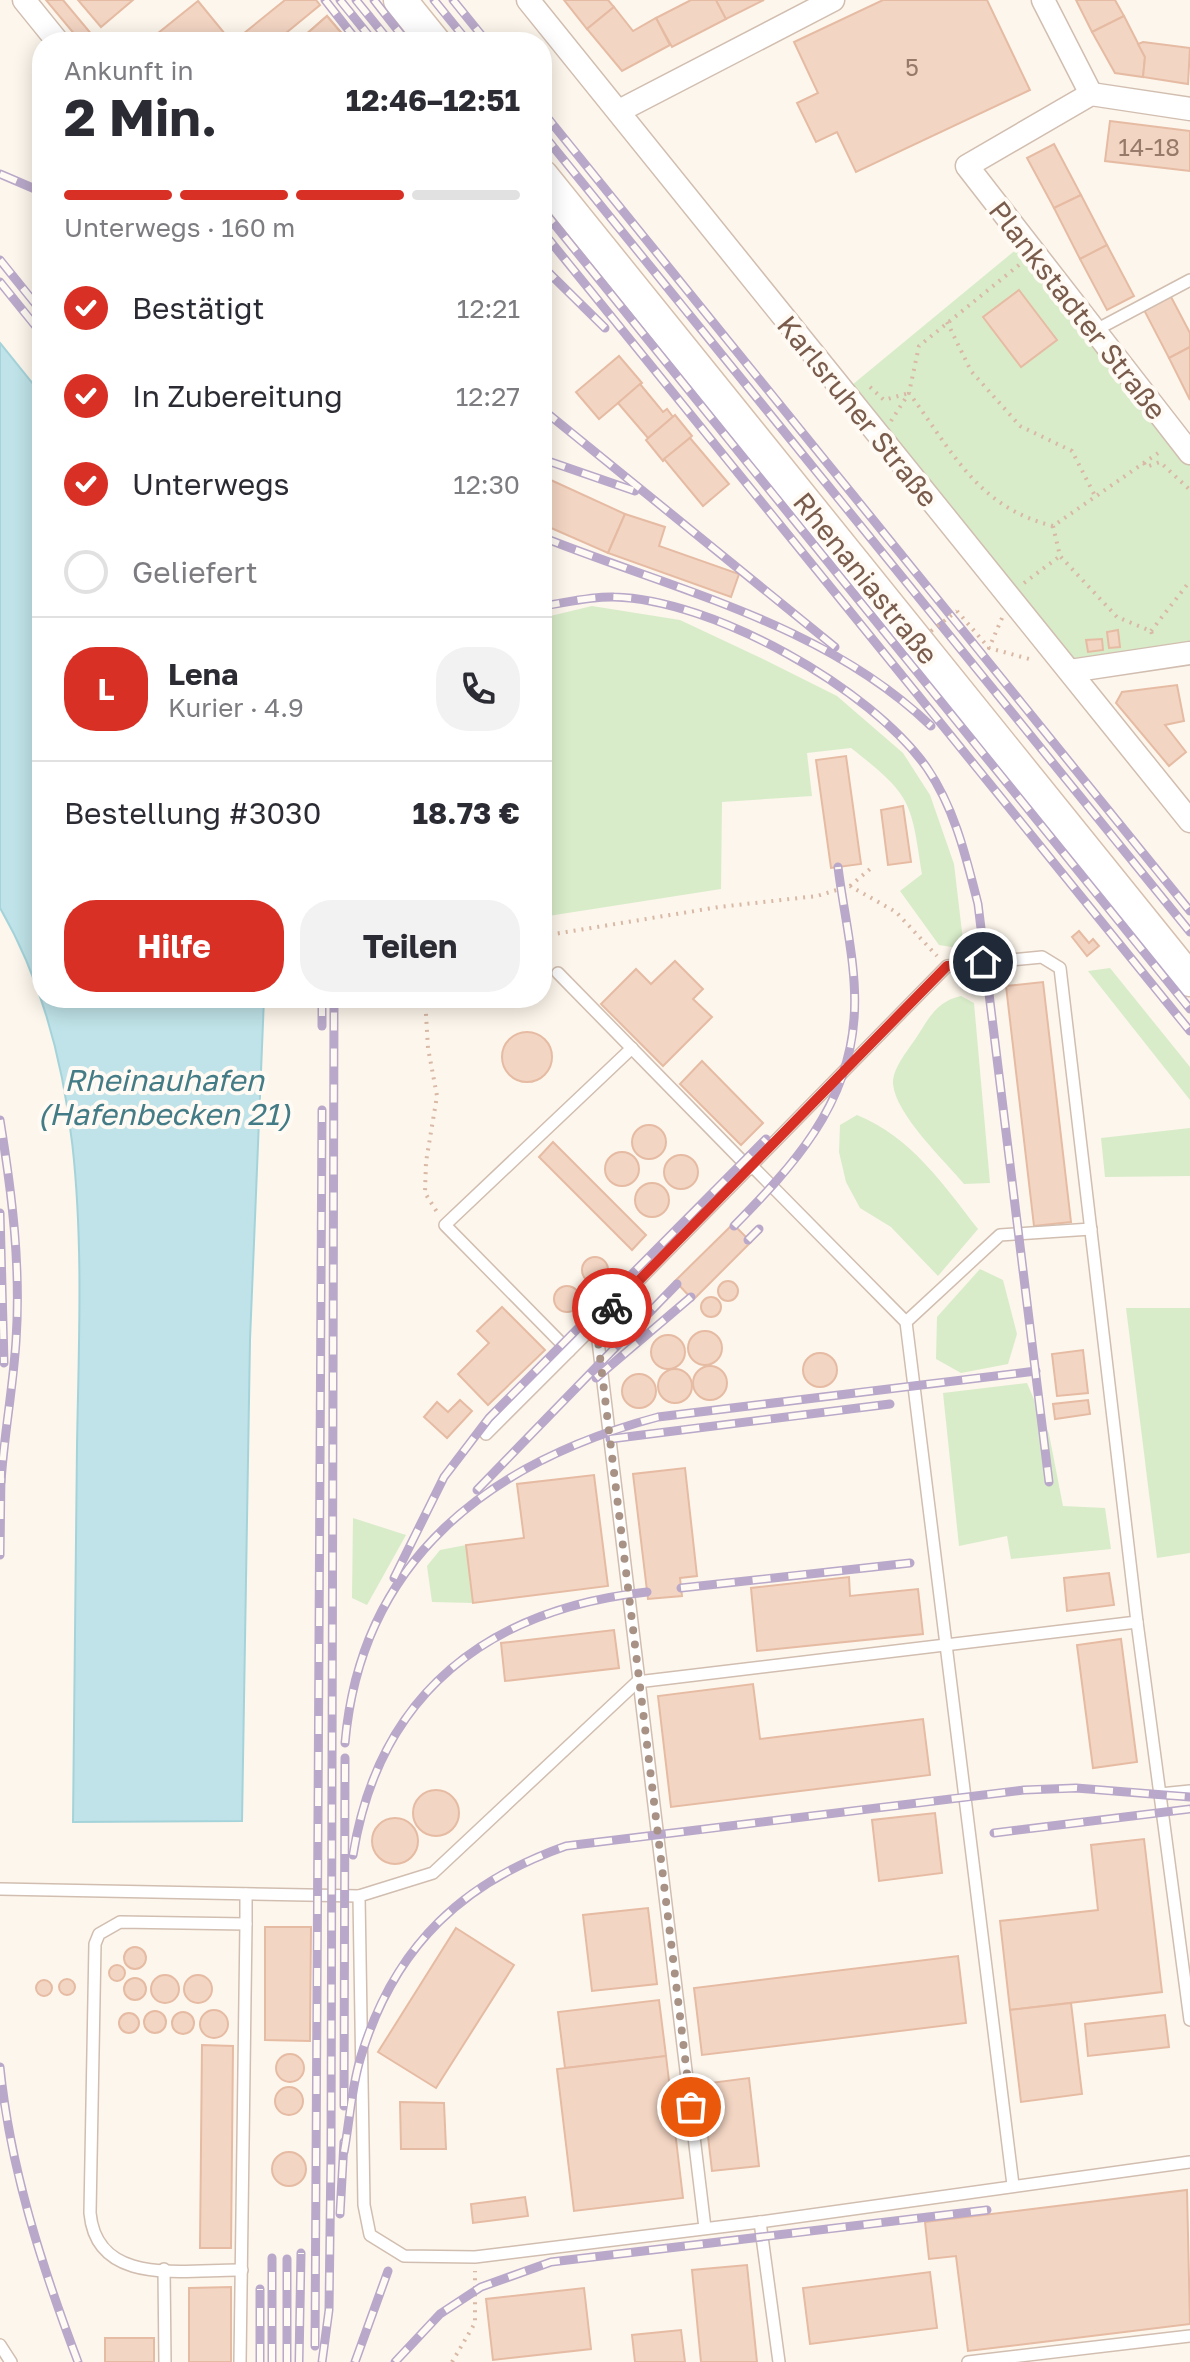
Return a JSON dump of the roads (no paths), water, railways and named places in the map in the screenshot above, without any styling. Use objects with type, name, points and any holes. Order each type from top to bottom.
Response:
[{"type":"street","points":[[24,0],[50,32]]},
{"type":"street","points":[[400,0],[426,32]]},
{"type":"street","name":"Karlsruher Straße","points":[[528,0],[1190,821]]},
{"type":"street","points":[[619,111],[833,0]]},
{"type":"street","points":[[1043,0],[1091,94],[1190,109]]},
{"type":"street","name":"Plankstadter Straße","points":[[1091,94],[967,166],[1190,453]]},
{"type":"street","name":"Rhenaniastraße","points":[[552,188],[1190,980]]},
{"type":"street","points":[[1070,671],[1190,653]]},
{"type":"lane","points":[[1094,331],[1190,280]]},
{"type":"lane","points":[[486,1434],[947,966],[1042,957],[1060,968],[1137,1622],[1160,1794],[1185,1931],[1190,2020]]},
{"type":"lane","points":[[558,973],[906,1322],[1013,2185]]},
{"type":"lane","points":[[569,1351],[445,1225],[632,1048]]},
{"type":"lane","points":[[906,1322],[1000,1235],[1091,1229]]},
{"type":"lane","points":[[596,1324],[705,2228]]},
{"type":"lane","points":[[0,1889],[359,1896],[433,1873],[637,1682],[1137,1622]]},
{"type":"lane","points":[[1160,1794],[1190,1791]]},
{"type":"lane","points":[[240,2362],[246,1894]]},
{"type":"lane","points":[[359,1896],[364,2205],[370,2235],[404,2256],[475,2257],[760,2222],[1190,2162]]},
{"type":"lane","points":[[242,2270],[134,2268],[101,2250],[92,2231],[95,1944],[99,1934],[120,1922],[246,1924]]},
{"type":"lane","points":[[760,2222],[779,2362]]},
{"type":"lane","points":[[164,2269],[165,2362]]},
{"type":"lane","points":[[968,2362],[1190,2336]]},
{"type":"lane","points":[[0,2345],[11,2362]]},
{"type":"water","name":"Rheinauhafen (Hafenbecken 21)","points":[[0,343],[32,383],[32,976],[0,908]]},
{"type":"water","name":"Rheinauhafen (Hafenbecken 21)","points":[[43,1008],[264,1008],[250,1340],[242,1821],[73,1822],[79,1239],[75,1170],[66,1102],[52,1035]]},
{"type":"railway","points":[[325,0],[350,32]]},
{"type":"railway","points":[[340,0],[366,32]]},
{"type":"railway","points":[[356,0],[382,32]]},
{"type":"railway","points":[[374,0],[399,32]]},
{"type":"railway","points":[[434,0],[460,32]]},
{"type":"railway","points":[[453,0],[479,32]]},
{"type":"railway","points":[[552,123],[1190,911]]},
{"type":"railway","points":[[552,145],[1190,932]]},
{"type":"railway","points":[[0,174],[32,188]]},
{"type":"railway","points":[[552,221],[1190,1009]]},
{"type":"railway","points":[[552,243],[1190,1031]]},
{"type":"railway","points":[[0,260],[32,300]]},
{"type":"railway","points":[[552,276],[605,328]]},
{"type":"railway","points":[[0,282],[32,322]]},
{"type":"railway","points":[[552,417],[835,647]]},
{"type":"railway","points":[[552,462],[635,491]]},
{"type":"railway","points":[[552,541],[696,593],[796,635],[844,661],[889,691],[931,726]]},
{"type":"railway","points":[[552,604],[605,597],[653,602],[696,613],[741,631],[829,679],[868,708],[901,738],[937,784],[958,834],[978,904],[1049,1482]]},
{"type":"railway","points":[[734,1226],[777,1181],[814,1133],[841,1080],[850,1050],[854,981],[838,867]]},
{"type":"railway","points":[[322,1008],[322,1026]]},
{"type":"railway","points":[[322,2362],[329,2310],[331,2156],[334,1008]]},
{"type":"railway","points":[[315,2346],[322,1110]]},
{"type":"railway","points":[[0,1120],[12,1203],[17,1285],[15,1359],[1,1482]]},
{"type":"railway","points":[[394,1578],[444,1477],[489,1418],[766,1139]]},
{"type":"railway","points":[[0,1213],[4,1363]]},
{"type":"railway","points":[[748,1240],[759,1229]]},
{"type":"railway","points":[[477,1490],[677,1284]]},
{"type":"railway","points":[[596,1378],[691,1297]]},
{"type":"railway","points":[[345,1743],[356,1678],[377,1621],[407,1571],[444,1528],[489,1491],[540,1461],[597,1436],[658,1417],[1036,1371]]},
{"type":"railway","points":[[610,1439],[890,1404]]},
{"type":"railway","points":[[0,1555],[1,1471]]},
{"type":"railway","points":[[681,1588],[910,1563]]},
{"type":"railway","points":[[353,1855],[367,1798],[388,1748],[416,1705],[450,1669],[491,1640],[538,1617],[590,1602],[647,1592]]},
{"type":"railway","points":[[344,2106],[345,1758]]},
{"type":"railway","points":[[344,2152],[359,2062],[377,2012],[395,1978],[415,1948],[466,1898],[529,1861],[566,1846],[1024,1790],[1076,1788],[1190,1797]]},
{"type":"railway","points":[[994,1833],[1190,1809]]},
{"type":"railway","points":[[0,2067],[11,2142],[29,2217],[78,2362]]},
{"type":"railway","points":[[340,2214],[344,2142]]},
{"type":"railway","points":[[395,2362],[440,2314],[481,2287],[551,2262],[987,2210]]},
{"type":"railway","points":[[299,2362],[301,2253]]},
{"type":"railway","points":[[272,2258],[272,2362]]},
{"type":"railway","points":[[287,2259],[287,2362]]},
{"type":"railway","points":[[355,2362],[388,2271]]},
{"type":"railway","points":[[260,2289],[260,2362]]}]
